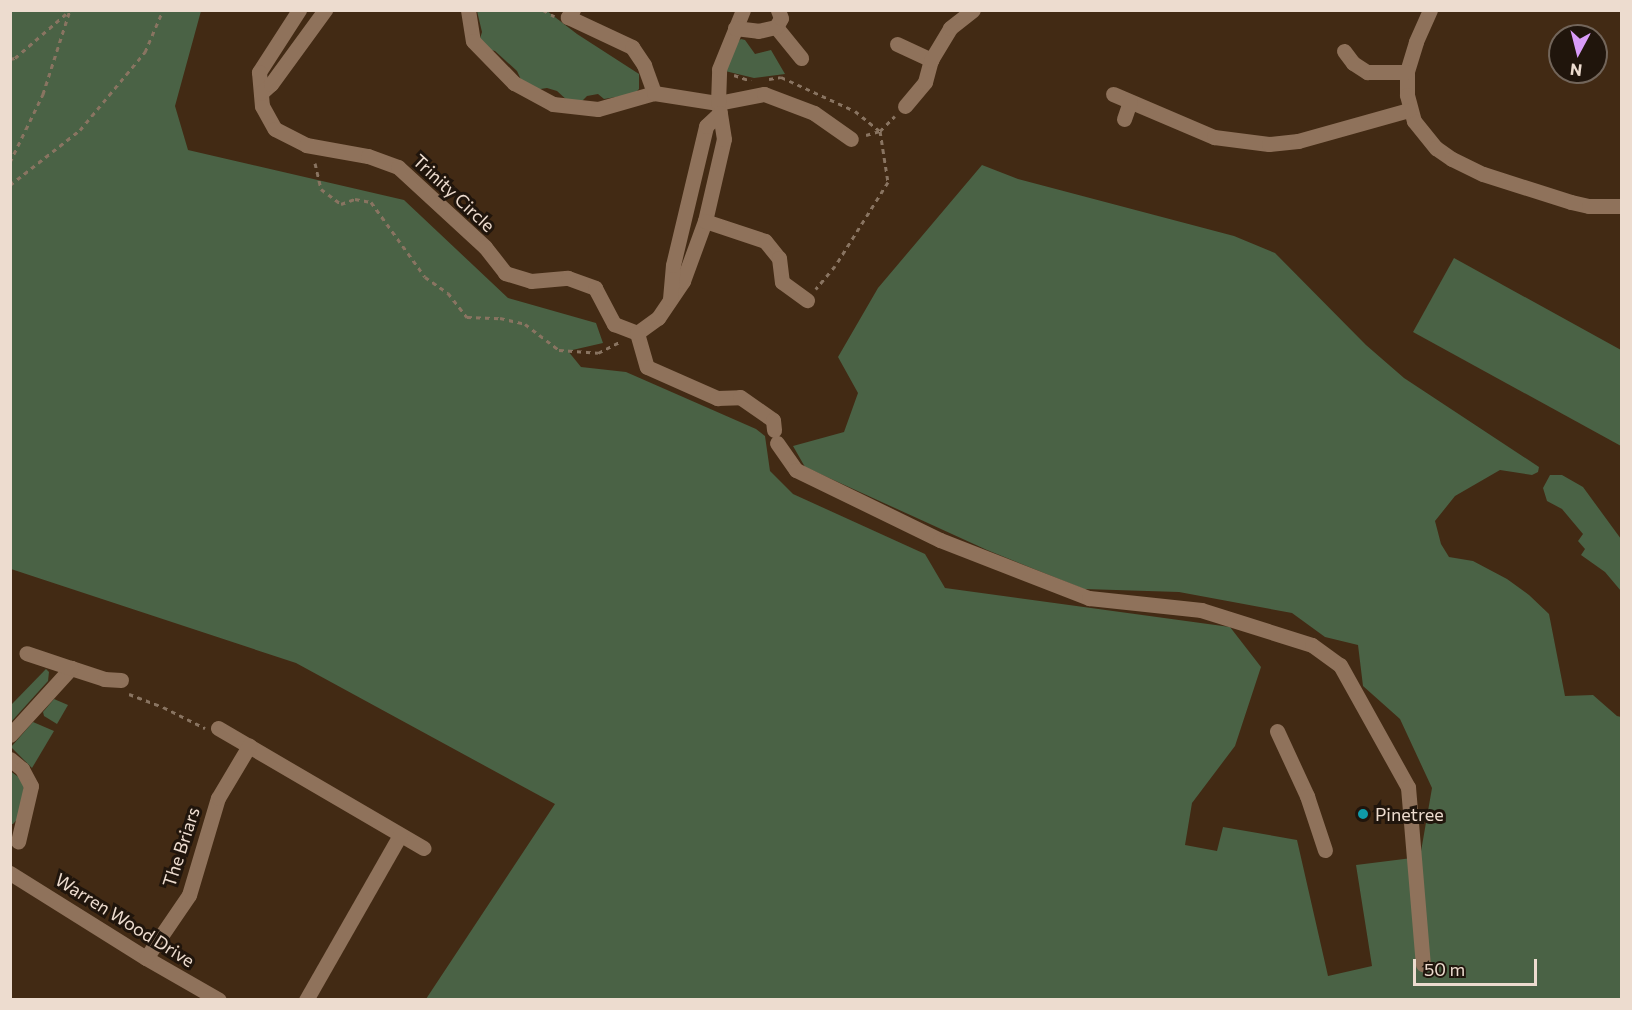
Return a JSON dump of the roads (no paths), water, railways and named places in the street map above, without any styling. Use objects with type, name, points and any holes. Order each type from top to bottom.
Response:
[{"type":"street","name":"Trinity Circle","points":[[299,10],[259,72],[262,105],[275,129],[306,146],[368,156],[398,167],[485,247],[505,273],[531,281],[568,278],[595,288],[614,324],[637,333]]},
{"type":"street","points":[[261,93],[271,84],[325,10]]},
{"type":"street","points":[[468,10],[473,41],[514,83],[553,104],[598,109],[654,93],[719,108],[765,94],[814,113],[851,139]]},
{"type":"street","points":[[777,27],[781,18],[778,10]]},
{"type":"street","points":[[905,106],[925,82],[932,60],[950,28],[973,10]]},
{"type":"street","points":[[1430,10],[1416,42],[1407,72],[1409,110],[1414,121],[1436,148],[1452,159],[1483,174],[1571,202],[1589,206],[1622,206]]},
{"type":"street","points":[[570,14],[632,47],[644,65],[654,93]]},
{"type":"street","points":[[777,27],[758,31],[739,16],[719,69],[719,108],[724,139],[705,221],[683,281],[658,318],[637,333],[647,367],[717,398],[740,397],[773,420],[776,436],[796,470],[940,540],[1089,598],[1212,613],[1312,645],[1340,665],[1408,787],[1423,964]]},
{"type":"street","points":[[777,27],[801,58]]},
{"type":"street","points":[[897,44],[932,60]]},
{"type":"street","points":[[1344,51],[1353,63],[1367,72],[1407,72]]},
{"type":"street","points":[[1113,94],[1214,137],[1269,144],[1298,141],[1409,110]]},
{"type":"street","points":[[1124,119],[1130,102]]},
{"type":"street","points":[[670,299],[673,265],[706,126],[719,108]]},
{"type":"street","points":[[705,221],[765,241],[779,258],[782,282],[807,300]]},
{"type":"street","points":[[27,653],[122,686]]},
{"type":"street","points":[[10,735],[71,668]]},
{"type":"street","points":[[218,728],[423,848]]},
{"type":"street","points":[[1277,731],[1307,796],[1325,850]]},
{"type":"street","name":"The Briars","points":[[146,958],[189,895],[218,798],[249,746]]},
{"type":"street","points":[[10,759],[22,769],[31,786],[18,842]]},
{"type":"street","points":[[306,999],[400,835]]},
{"type":"street","name":"Warren Wood Drive","points":[[10,873],[146,958],[219,999]]},
{"type":"place","name":"Pinetree","points":[[1363,814]]}]
